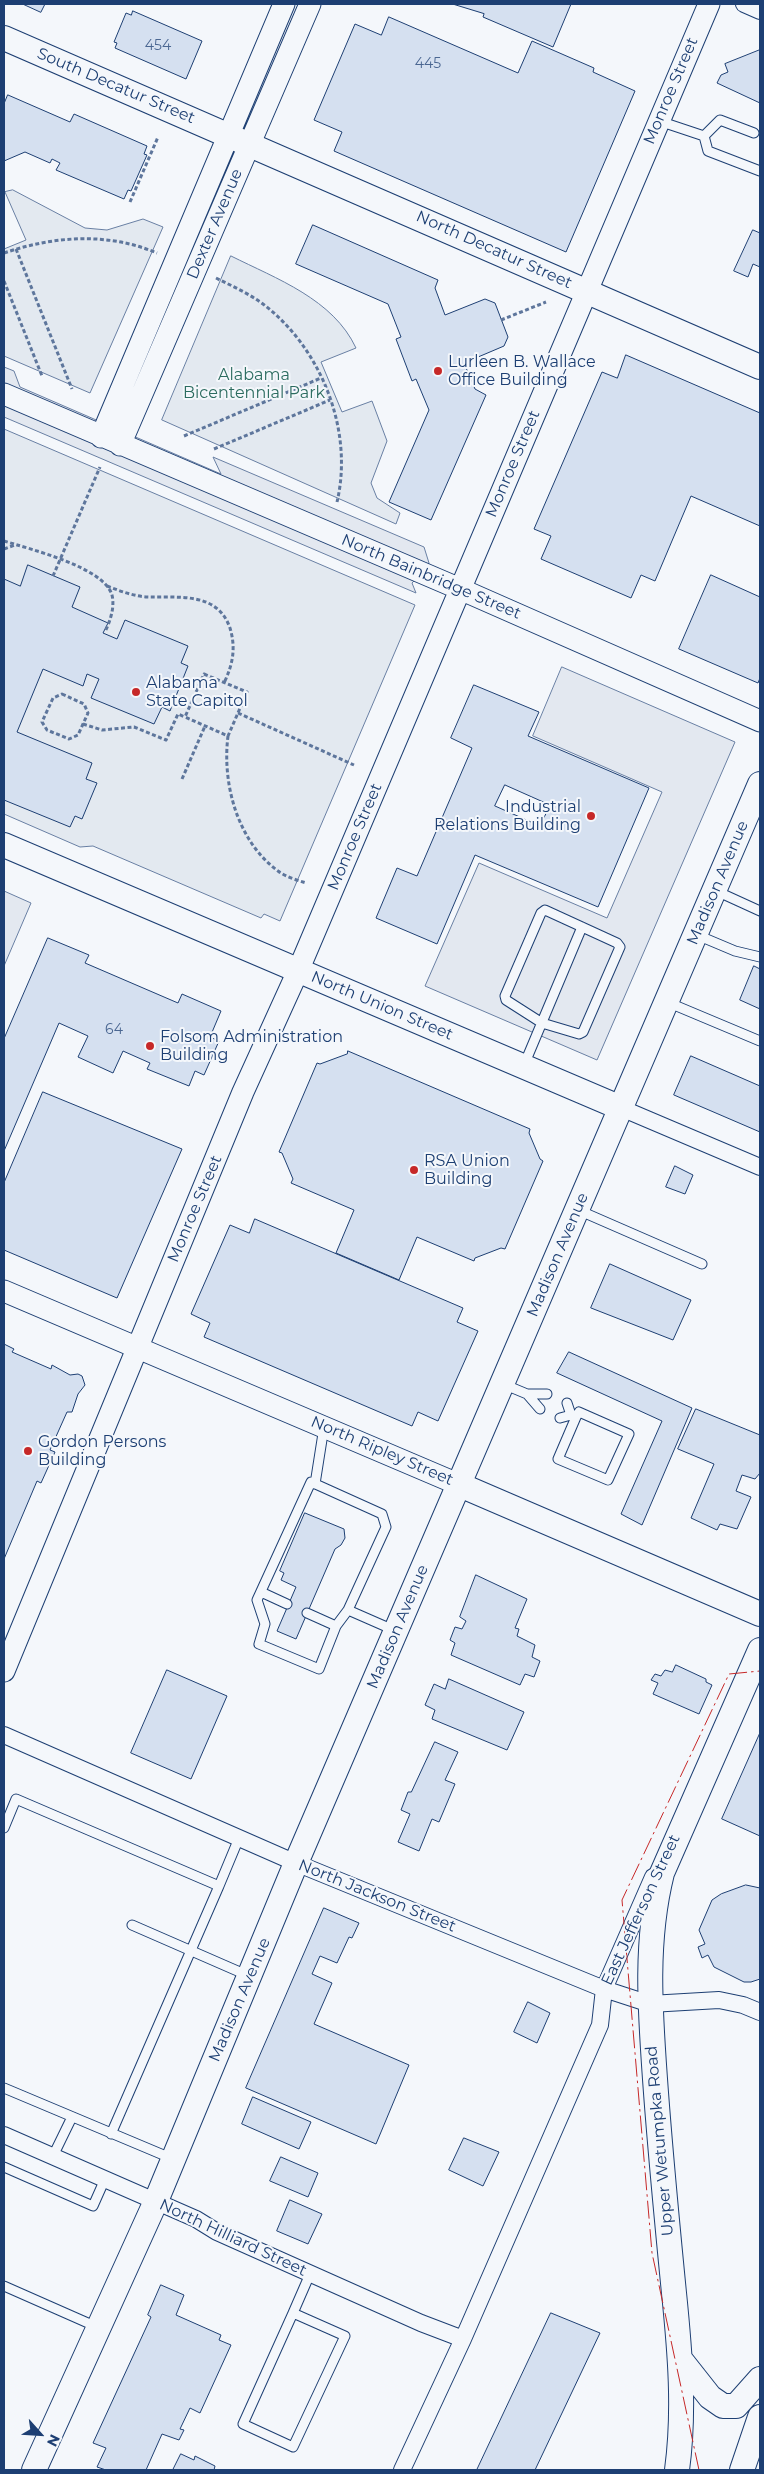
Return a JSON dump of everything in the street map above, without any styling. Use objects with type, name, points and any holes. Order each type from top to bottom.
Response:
[{"type":"main road","name":"South Decatur Street","points":[[4,38],[239,139]]},
{"type":"main road","name":"North Decatur Street","points":[[239,139],[760,367]]},
{"type":"main road","name":"Madison Avenue","points":[[34,2470],[156,2201],[296,1863],[760,784]]},
{"type":"main road","name":"North Union Street","points":[[4,845],[298,972],[329,982],[621,1108]]},
{"type":"main road","name":"North Ripley Street","points":[[460,1484],[760,1614]]},
{"type":"main road","name":"East Jefferson Street","points":[[685,1817],[754,1678],[760,1650]]},
{"type":"main road","name":"Upper Wetumpka Road","points":[[677,2470],[682,2424],[680,2359],[659,2139],[650,2004],[650,1946],[654,1907],[662,1872],[685,1817]]},
{"type":"main road","points":[[680,2359],[710,2397],[723,2406],[736,2406],[760,2379]]},
{"type":"main road","points":[[742,2470],[760,2417]]},
{"type":"street","name":"Dexter Avenue","points":[[239,139],[284,4]]},
{"type":"street","name":"Dexter Avenue","points":[[110,441],[239,139],[310,4]]},
{"type":"street","name":"Monroe Street","points":[[4,1670],[243,1092],[298,972],[709,4]]},
{"type":"street","points":[[744,4],[760,11]]},
{"type":"street","name":"North Bainbridge Street","points":[[4,394],[110,441],[460,588],[760,721]]},
{"type":"street","name":"North Union Street","points":[[621,1108],[760,1167]]},
{"type":"street","name":"North Ripley Street","points":[[4,1291],[460,1484]]},
{"type":"street","name":"North Jackson Street","points":[[4,1736],[296,1863],[604,1990],[650,2004],[719,2000],[743,2005],[760,2012]]},
{"type":"street","name":"East Jefferson Street","points":[[402,2470],[463,2339],[600,2025],[604,1990],[661,1860],[685,1817]]},
{"type":"street","name":"North Hilliard Street","points":[[4,2135],[196,2219],[217,2232],[310,2274],[463,2339]]},
{"type":"lane","points":[[704,136],[720,120],[754,133]]},
{"type":"lane","points":[[659,121],[704,136]]},
{"type":"lane","points":[[704,136],[708,151],[760,171]]},
{"type":"lane","points":[[714,890],[760,911]]},
{"type":"lane","points":[[545,910],[582,928],[617,943],[620,947],[584,1032],[579,1034],[542,1023],[506,1000],[505,996],[541,913],[545,910]]},
{"type":"lane","points":[[524,1066],[582,928]]},
{"type":"lane","points":[[695,934],[735,951],[760,957]]},
{"type":"lane","points":[[667,1002],[760,1042]]},
{"type":"lane","points":[[577,1210],[702,1264]]},
{"type":"lane","points":[[503,1384],[527,1394],[547,1394]]},
{"type":"lane","points":[[527,1394],[540,1409]]},
{"type":"lane","points":[[560,1418],[574,1416],[579,1412],[629,1434],[608,1480],[558,1459],[574,1416],[567,1403]]},
{"type":"lane","points":[[315,1484],[324,1426]]},
{"type":"lane","points":[[311,1482],[315,1484],[382,1514],[386,1527],[348,1610],[336,1626],[319,1669],[259,1644],[265,1624],[257,1600],[311,1482]]},
{"type":"lane","points":[[260,1592],[287,1604]]},
{"type":"lane","points":[[348,1610],[396,1631]]},
{"type":"lane","points":[[307,1613],[336,1626]]},
{"type":"lane","points":[[4,1828],[16,1799],[219,1886]]},
{"type":"lane","points":[[111,2134],[239,1838]]},
{"type":"lane","points":[[132,1925],[250,1976]]},
{"type":"lane","points":[[4,2088],[173,2159]]},
{"type":"lane","points":[[53,2156],[72,2117]]},
{"type":"lane","points":[[4,2167],[93,2206],[105,2179]]},
{"type":"lane","points":[[294,2313],[345,2336],[293,2447],[243,2424],[310,2274]]},
{"type":"lane","points":[[4,2286],[98,2328]]},
{"type":"path","points":[[130,202],[158,137]]},
{"type":"path","points":[[4,252],[44,241],[79,238],[123,242],[157,253]]},
{"type":"path","points":[[16,249],[72,389]]},
{"type":"path","points":[[216,278],[243,292],[280,319],[305,349],[321,378],[340,433],[342,451],[341,485],[337,502]]},
{"type":"path","points":[[4,282],[42,376]]},
{"type":"path","points":[[501,320],[546,302]]},
{"type":"path","points":[[184,436],[321,378]]},
{"type":"path","points":[[214,449],[330,400]]},
{"type":"path","points":[[54,576],[100,467]]},
{"type":"path","points":[[4,541],[60,560],[95,576],[107,586],[135,596],[195,598],[218,609],[227,620],[234,645],[233,660],[224,683]]},
{"type":"path","points":[[4,549],[18,545]]},
{"type":"path","points":[[105,632],[113,603],[107,586]]},
{"type":"path","points":[[185,717],[204,674],[247,692],[228,736],[226,756],[231,794],[247,836],[258,852],[279,872],[306,883]]},
{"type":"path","points":[[62,694],[84,704],[88,713],[83,724],[78,735],[69,739],[47,730],[42,722],[53,698],[62,694]]},
{"type":"path","points":[[238,713],[354,765]]},
{"type":"path","points":[[83,724],[102,730],[134,727],[166,740],[178,714],[228,736]]},
{"type":"path","points":[[182,779],[205,726]]},
{"type":"green space","points":[[13,190],[85,228],[107,230],[143,219],[163,227],[90,393],[4,356],[4,249],[26,240],[5,192]]},
{"type":"green space","name":"Alabama Bicentennial Park","points":[[231,256],[302,292],[333,316],[346,331],[356,348],[321,362],[342,412],[372,401],[387,441],[371,483],[377,498],[400,513],[396,524],[162,420]]},
{"type":"green space","points":[[4,429],[415,605],[280,921],[264,914],[261,918],[93,846],[80,847],[4,814]]},
{"type":"shaded area","points":[[4,367],[14,371],[20,387],[221,474],[213,457],[424,547],[429,563],[421,582],[415,580],[412,583],[416,593],[4,417]]},
{"type":"shaded area","points":[[562,667],[735,742],[597,1060],[425,986],[479,863],[607,918],[662,792],[533,736]]},
{"type":"shaded area","points":[[4,891],[31,903],[4,966]]},
{"type":"building","points":[[23,4],[45,4],[41,12]]},
{"type":"building","points":[[453,4],[571,4],[553,47],[483,17],[484,14]]},
{"type":"building","points":[[133,11],[202,41],[186,79],[115,48],[117,43],[114,42],[126,13],[131,15]]},
{"type":"building","points":[[389,17],[518,73],[532,41],[594,68],[593,72],[635,91],[566,252],[334,151],[342,132],[314,120],[355,24],[381,35]]},
{"type":"building","points":[[760,50],[760,103],[717,83],[721,75],[728,72],[725,64]]},
{"type":"building","points":[[8,95],[70,122],[74,114],[147,146],[144,154],[147,155],[131,191],[128,190],[124,199],[56,170],[60,163],[52,159],[50,163],[25,152],[4,161],[4,104]]},
{"type":"building","name":"Lurleen B. Wallace Office Building","points":[[313,225],[438,280],[435,288],[445,315],[485,299],[495,303],[508,337],[504,346],[464,363],[475,389],[486,395],[431,520],[389,502],[429,410],[416,379],[412,381],[396,339],[401,337],[388,304],[296,264]]},
{"type":"building","points":[[753,230],[760,233],[760,267],[753,264],[748,277],[734,271]]},
{"type":"building","points":[[626,355],[760,413],[760,526],[691,496],[655,581],[641,575],[631,598],[541,559],[551,536],[534,529],[602,372],[617,378]]},
{"type":"building","name":"Alabama State Capitol","points":[[28,565],[80,587],[72,607],[108,623],[103,633],[117,639],[125,620],[188,646],[181,663],[188,666],[170,711],[162,707],[154,724],[91,698],[99,679],[87,674],[83,686],[43,669],[17,732],[92,763],[86,779],[97,783],[82,819],[75,816],[70,827],[4,800],[4,579],[20,586]]},
{"type":"building","points":[[711,575],[760,597],[760,678],[758,683],[679,649]]},
{"type":"building","name":"Industrial Relations Building","points":[[474,685],[539,712],[528,736],[649,788],[598,907],[475,855],[437,944],[376,918],[397,868],[417,876],[472,748],[451,738]],"holes":[[[505,785],[550,805],[540,826],[495,806]]]},
{"type":"building","name":"Folsom Administration Building","points":[[48,938],[89,955],[85,963],[178,1003],[182,994],[221,1011],[210,1037],[219,1041],[204,1075],[195,1071],[189,1086],[147,1069],[150,1063],[123,1051],[113,1073],[78,1057],[88,1036],[59,1023],[4,1151],[4,1039]]},
{"type":"building","points":[[754,966],[760,969],[760,1009],[740,1000]]},
{"type":"building","name":"RSA Union Building","points":[[348,1051],[530,1129],[529,1133],[540,1159],[543,1161],[505,1249],[501,1248],[475,1258],[474,1261],[417,1237],[399,1280],[336,1253],[354,1210],[291,1183],[293,1179],[282,1153],[279,1152],[317,1063],[320,1064],[347,1054]]},
{"type":"building","points":[[691,1056],[760,1086],[760,1132],[674,1095]]},
{"type":"building","points":[[43,1092],[182,1149],[117,1298],[4,1250],[4,1183]]},
{"type":"building","points":[[675,1166],[693,1175],[685,1194],[666,1187]]},
{"type":"building","points":[[255,1219],[463,1308],[457,1322],[478,1331],[438,1421],[418,1412],[412,1426],[204,1337],[210,1323],[191,1314],[230,1225],[249,1233]]},
{"type":"building","points":[[610,1264],[691,1300],[673,1340],[591,1308]]},
{"type":"building","name":"Gordon Persons Building","points":[[4,1344],[14,1349],[12,1352],[51,1369],[52,1365],[70,1375],[78,1374],[82,1376],[85,1385],[78,1394],[72,1412],[67,1412],[50,1450],[55,1452],[41,1483],[37,1481],[4,1559]]},
{"type":"building","points":[[569,1352],[692,1408],[642,1525],[621,1514],[662,1421],[557,1373]]},
{"type":"building","points":[[696,1409],[760,1435],[760,1473],[755,1479],[742,1475],[736,1491],[751,1497],[737,1529],[720,1524],[717,1530],[691,1518],[714,1464],[678,1449]]},
{"type":"building","points":[[305,1513],[344,1529],[345,1538],[341,1545],[335,1549],[296,1639],[277,1631],[296,1587],[281,1580],[284,1573],[280,1571]]},
{"type":"building","points":[[476,1575],[527,1599],[515,1628],[519,1629],[517,1636],[535,1645],[532,1657],[540,1661],[534,1677],[525,1674],[520,1685],[451,1655],[455,1643],[450,1640],[455,1627],[462,1629],[466,1621],[460,1617]]},
{"type":"building","points":[[676,1665],[706,1679],[706,1682],[712,1685],[699,1714],[653,1694],[658,1683],[651,1680],[655,1674],[661,1676],[665,1670],[672,1672]]},
{"type":"building","points":[[167,1670],[227,1696],[191,1779],[131,1753]]},
{"type":"building","points":[[449,1679],[524,1712],[507,1750],[432,1719],[435,1710],[425,1705],[434,1684],[445,1689]]},
{"type":"building","points":[[760,1733],[760,1836],[722,1819]]},
{"type":"building","points":[[435,1742],[458,1752],[445,1780],[455,1784],[439,1822],[432,1819],[419,1851],[398,1842],[410,1814],[401,1810],[408,1792],[411,1792]]},
{"type":"building","points":[[746,1885],[760,1888],[760,1979],[751,1982],[744,1982],[714,1967],[708,1955],[702,1958],[698,1947],[705,1944],[699,1930],[712,1900],[721,1894]]},
{"type":"building","points":[[324,1908],[359,1923],[352,1938],[349,1937],[337,1963],[320,1956],[312,1974],[332,1983],[314,2024],[409,2065],[376,2144],[246,2088]]},
{"type":"building","points":[[528,2002],[550,2013],[537,2043],[514,2032]]},
{"type":"building","points":[[253,2097],[311,2122],[299,2149],[242,2124]]},
{"type":"building","points":[[464,2138],[499,2152],[483,2186],[449,2170]]},
{"type":"building","points":[[281,2157],[318,2173],[308,2197],[270,2181]]},
{"type":"building","points":[[290,2200],[322,2214],[308,2244],[277,2231]]},
{"type":"building","points":[[161,2285],[184,2295],[176,2315],[221,2335],[219,2340],[231,2345],[200,2413],[190,2408],[180,2429],[184,2430],[179,2440],[162,2434],[146,2470],[106,2470],[97,2467],[106,2448],[93,2443],[151,2317],[148,2315]]},
{"type":"building","points":[[551,2313],[600,2333],[535,2470],[477,2470]]},
{"type":"building","points":[[181,2454],[194,2460],[195,2456],[215,2466],[214,2470],[173,2470]]},
{"type":"power","points":[[699,2470],[652,2253],[622,1900],[729,1674],[760,1671]]},
{"type":"place","name":"Lurleen B. Wallace Office Building","points":[[438,371]]},
{"type":"place","name":"Alabama State Capitol","points":[[136,692]]},
{"type":"place","name":"Industrial Relations Building","points":[[591,816]]},
{"type":"place","name":"Folsom Administration Building","points":[[150,1046]]},
{"type":"place","name":"RSA Union Building","points":[[414,1170]]},
{"type":"place","name":"Gordon Persons Building","points":[[28,1451]]}]
